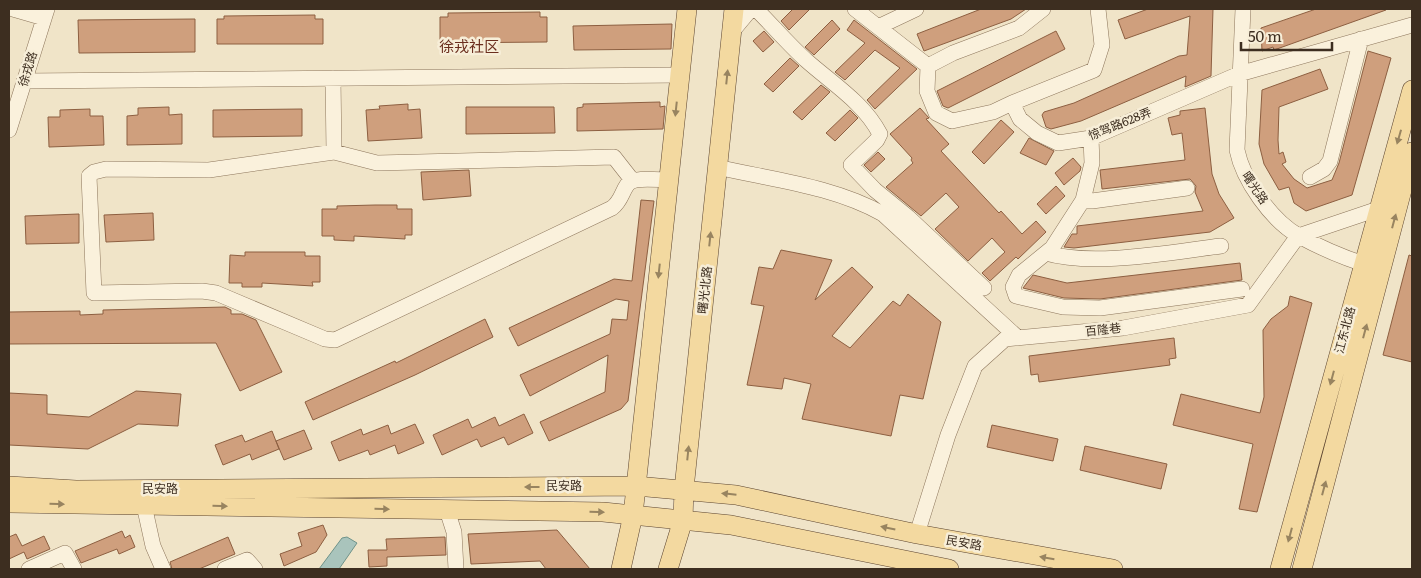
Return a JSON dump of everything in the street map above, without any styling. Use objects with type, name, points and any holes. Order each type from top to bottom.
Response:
[{"type":"main road","points":[[621,569],[633,515],[687,9]]},
{"type":"main road","name":"曙光北路","points":[[668,569],[683,520],[684,490],[734,9]]},
{"type":"main road","name":"江东北路","points":[[1302,569],[1372,266],[1378,209],[1412,90]]},
{"type":"main road","name":"江东北路","points":[[1280,569],[1372,266],[1412,152]]},
{"type":"main road","name":"民安路","points":[[9,486],[76,490],[636,486],[736,495],[917,534],[1112,569]]},
{"type":"main road","name":"民安路","points":[[9,503],[603,512],[731,525],[949,569]]},
{"type":"street","points":[[13,9],[45,14]]},
{"type":"street","points":[[731,33],[751,9]]},
{"type":"street","points":[[756,9],[806,60],[862,106],[875,124],[880,134],[877,140],[851,165],[875,190],[908,217],[984,288]]},
{"type":"street","points":[[855,9],[928,66]]},
{"type":"street","points":[[878,27],[916,9]]},
{"type":"street","points":[[928,66],[954,53],[1019,28],[1043,9]]},
{"type":"street","points":[[928,66],[927,91],[936,114],[952,121],[993,112],[1094,70],[1102,45],[1098,9]]},
{"type":"street","name":"曙光路","points":[[1243,9],[1237,150],[1240,165],[1259,196],[1298,236],[1372,266]]},
{"type":"street","name":"徐戎路","points":[[9,130],[45,14]]},
{"type":"street","name":"惊驾路628弄","points":[[1012,103],[1020,119],[1037,134],[1058,143],[1091,138],[1239,74],[1412,25]]},
{"type":"street","points":[[1310,177],[1324,169],[1330,161],[1361,39]]},
{"type":"street","points":[[24,81],[680,75]]},
{"type":"street","points":[[333,78],[334,152]]},
{"type":"street","points":[[1091,138],[1092,163],[1083,200],[1062,235],[1046,253],[1019,274],[1014,287],[1016,296],[1063,308],[1100,308],[1242,290]]},
{"type":"street","points":[[632,180],[614,157],[377,163],[334,152],[303,154],[237,167],[209,170],[106,169],[94,172],[89,176],[94,293],[202,291],[216,293],[325,339],[335,340],[612,208],[632,180],[668,180]]},
{"type":"street","points":[[717,167],[842,195],[863,203],[883,214],[1018,338]]},
{"type":"street","points":[[1083,200],[1092,201],[1187,188]]},
{"type":"street","points":[[1298,236],[1378,209]]},
{"type":"street","name":"百隆巷","points":[[917,534],[948,435],[975,366],[1005,339],[1123,328],[1248,305],[1298,236]]},
{"type":"street","points":[[1046,253],[1074,258],[1138,256],[1221,246]]},
{"type":"street","points":[[144,505],[153,546],[163,569]]},
{"type":"street","points":[[447,510],[454,532],[456,569]]},
{"type":"street","points":[[29,569],[65,554],[74,569]]},
{"type":"street","points":[[225,569],[248,560],[255,569]]},
{"type":"water","points":[[347,537],[357,543],[339,569],[319,569],[342,538]]},
{"type":"building","points":[[793,9],[810,9],[789,30],[781,21]]},
{"type":"building","points":[[981,9],[1026,9],[1011,19],[924,51],[917,34]]},
{"type":"building","points":[[1148,9],[1213,9],[1211,76],[1185,87],[1186,76],[1081,121],[1051,129],[1046,127],[1042,115],[1044,112],[1074,103],[1179,56],[1187,55],[1190,16],[1125,39],[1118,20]]},
{"type":"building","points":[[1316,9],[1386,10],[1274,50],[1273,47],[1262,51],[1261,28]]},
{"type":"building","points":[[540,12],[540,17],[547,17],[547,42],[440,43],[440,17],[448,17],[448,13]]},
{"type":"building","points":[[315,15],[315,19],[323,19],[323,44],[217,44],[217,19],[224,19],[224,16]]},
{"type":"building","points":[[195,19],[195,52],[79,53],[78,20]]},
{"type":"building","points":[[832,20],[840,29],[814,55],[805,47]]},
{"type":"building","points":[[854,20],[917,69],[875,109],[867,100],[900,68],[875,50],[845,80],[835,72],[865,43],[847,30]]},
{"type":"building","points":[[672,24],[671,49],[574,50],[573,26]]},
{"type":"building","points":[[764,31],[774,42],[763,52],[753,41]]},
{"type":"building","points":[[1056,31],[1065,49],[948,108],[943,106],[937,91]]},
{"type":"building","points":[[1368,51],[1391,58],[1352,195],[1306,211],[1294,203],[1289,187],[1279,190],[1264,164],[1259,144],[1262,90],[1320,69],[1328,89],[1279,107],[1279,154],[1283,152],[1286,162],[1282,164],[1294,179],[1307,188],[1332,180],[1339,163]]},
{"type":"building","points":[[790,58],[799,66],[773,92],[764,84]]},
{"type":"building","points":[[821,85],[830,92],[802,120],[793,112]]},
{"type":"building","points":[[660,102],[660,107],[665,106],[663,129],[577,131],[577,108],[583,107],[583,104]]},
{"type":"building","points":[[408,104],[408,110],[420,109],[422,138],[368,141],[366,110],[380,109],[379,106]]},
{"type":"building","points":[[169,107],[169,115],[182,114],[182,144],[127,145],[127,116],[138,115],[138,108]]},
{"type":"building","points":[[466,107],[554,107],[555,133],[466,134]]},
{"type":"building","points":[[920,108],[929,118],[926,119],[949,144],[941,151],[999,213],[1001,211],[1022,234],[1036,221],[1046,232],[1018,259],[1016,257],[990,281],[982,273],[1005,252],[992,238],[968,261],[935,229],[959,207],[946,193],[921,216],[886,187],[913,163],[912,158],[890,134]]},
{"type":"building","points":[[1205,108],[1212,174],[1219,194],[1234,218],[1210,232],[1074,248],[1064,247],[1072,234],[1077,234],[1077,226],[1203,211],[1195,192],[1196,186],[1190,179],[1102,189],[1100,170],[1185,160],[1182,133],[1172,135],[1168,118],[1180,115],[1180,111]]},
{"type":"building","points":[[90,109],[90,116],[103,116],[104,145],[49,147],[48,117],[60,117],[60,110]]},
{"type":"building","points":[[302,109],[302,136],[213,137],[213,110]]},
{"type":"building","points":[[850,110],[858,118],[835,141],[826,133]]},
{"type":"building","points":[[1001,120],[1014,132],[984,164],[972,152]]},
{"type":"building","points":[[1029,138],[1054,151],[1046,165],[1020,153]]},
{"type":"building","points":[[878,152],[885,159],[871,172],[864,165]]},
{"type":"building","points":[[1073,158],[1081,167],[1080,171],[1064,185],[1055,173]]},
{"type":"building","points":[[469,170],[471,196],[423,200],[421,172]]},
{"type":"building","points":[[1056,186],[1065,196],[1046,214],[1037,204]]},
{"type":"building","points":[[641,200],[654,201],[628,401],[621,409],[549,441],[540,422],[605,392],[608,355],[530,396],[520,375],[610,334],[612,319],[627,320],[629,301],[616,299],[518,346],[509,328],[614,279],[632,281]]},
{"type":"building","points":[[397,205],[397,209],[412,209],[412,235],[405,235],[405,239],[354,236],[354,241],[334,240],[334,236],[322,236],[322,209],[337,209],[337,206]]},
{"type":"building","points":[[153,213],[154,240],[106,242],[104,215]]},
{"type":"building","points":[[79,214],[79,243],[26,244],[25,216]]},
{"type":"building","points":[[781,250],[832,260],[815,300],[852,267],[873,287],[832,336],[850,348],[893,301],[900,306],[908,294],[941,322],[923,399],[900,395],[891,436],[802,419],[811,384],[784,378],[782,389],[747,385],[764,306],[751,304],[759,267],[773,269]]},
{"type":"building","points":[[245,252],[305,252],[305,256],[320,256],[320,282],[312,282],[313,286],[262,283],[262,287],[242,287],[242,283],[229,283],[230,255],[245,256]]},
{"type":"building","points":[[1409,255],[1412,256],[1412,362],[1383,355]]},
{"type":"building","points":[[1240,263],[1242,280],[1100,299],[1064,298],[1023,288],[1033,275],[1067,283]]},
{"type":"building","points":[[1290,296],[1312,303],[1257,512],[1239,509],[1253,444],[1173,425],[1181,394],[1260,413],[1264,397],[1263,330],[1271,319],[1288,306]]},
{"type":"building","points":[[225,307],[231,310],[231,314],[242,314],[256,320],[282,372],[240,391],[216,343],[9,344],[9,312],[80,311],[80,315],[103,314],[103,310]]},
{"type":"building","points":[[485,319],[493,337],[415,375],[313,420],[305,402],[395,361],[396,363]]},
{"type":"building","points":[[1174,338],[1176,358],[1169,359],[1170,365],[1039,382],[1038,374],[1031,375],[1029,356]]},
{"type":"building","points":[[136,391],[181,394],[178,426],[138,424],[88,449],[9,445],[9,393],[47,395],[47,414],[89,417]]},
{"type":"building","points":[[524,414],[533,433],[508,445],[504,437],[481,447],[477,439],[442,455],[433,435],[468,419],[472,428],[495,417],[499,426]]},
{"type":"building","points":[[415,424],[424,443],[398,454],[395,445],[370,455],[368,450],[339,461],[331,442],[361,429],[363,435],[388,425],[391,434]]},
{"type":"building","points":[[992,425],[1058,439],[1053,461],[987,447]]},
{"type":"building","points":[[304,430],[312,449],[284,460],[276,441]]},
{"type":"building","points":[[272,431],[279,449],[252,460],[250,454],[223,465],[215,445],[242,435],[245,442]]},
{"type":"building","points":[[1085,446],[1167,464],[1161,489],[1080,470]]},
{"type":"building","points":[[323,525],[327,535],[316,552],[284,566],[280,554],[302,546],[298,533]]},
{"type":"building","points":[[557,530],[590,569],[546,569],[540,561],[471,564],[468,534]]},
{"type":"building","points":[[122,531],[125,538],[130,535],[135,547],[119,554],[117,549],[81,563],[75,551]]},
{"type":"building","points":[[16,534],[22,546],[44,536],[50,549],[27,559],[24,552],[9,559],[9,537]]},
{"type":"building","points":[[228,537],[235,554],[199,569],[172,569],[170,562]]},
{"type":"building","points":[[445,537],[446,555],[387,557],[387,566],[369,567],[368,550],[387,550],[386,539]]},
{"type":"district","name":"徐戎社区","points":[[469,47]]}]
